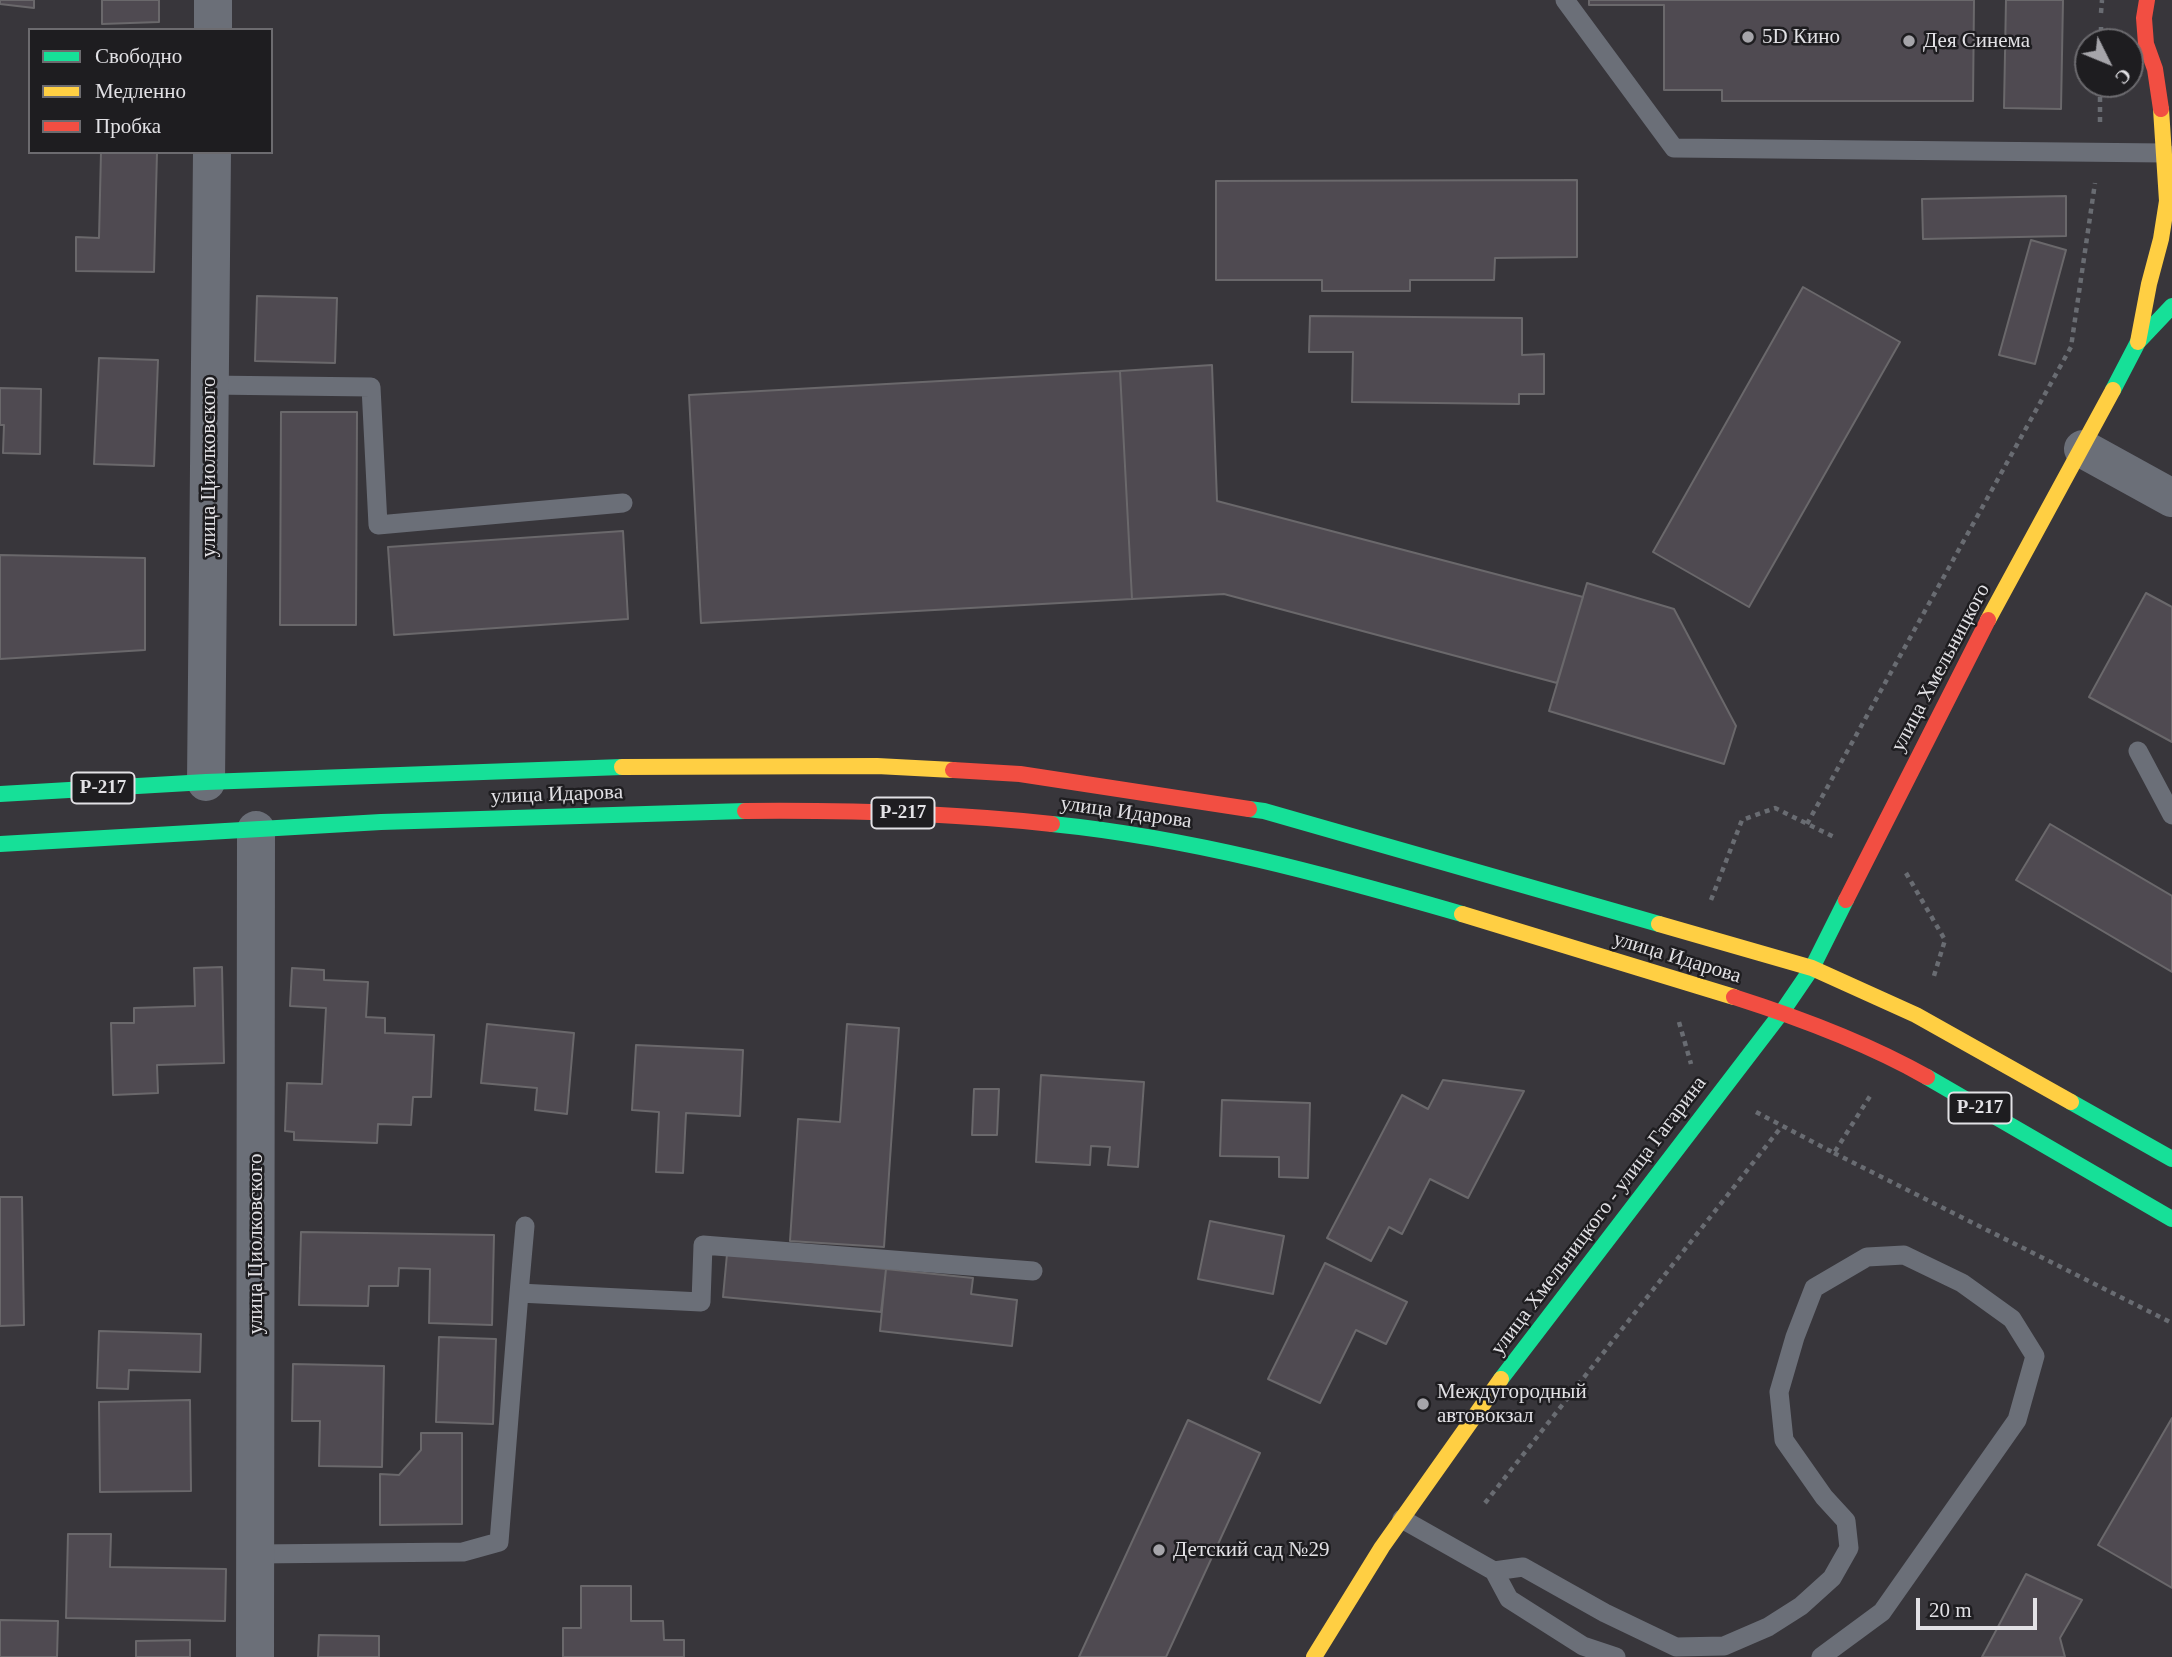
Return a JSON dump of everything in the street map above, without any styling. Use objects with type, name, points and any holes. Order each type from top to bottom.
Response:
[{"type":"main road","points":[[2138,342],[2167,201],[2164,132],[2155,69],[2146,44],[2144,18],[2147,0]]},
{"type":"main road","points":[[2155,69],[2172,94]]},
{"type":"main road","points":[[2138,342],[2172,306]]},
{"type":"main road","name":"улица Хмельницкого","points":[[1782,1012],[1812,968],[1976,643],[2083,449],[2138,342]]},
{"type":"main road","name":"улица Идарова","points":[[0,794],[206,782],[658,766],[877,766],[1020,774],[1264,811],[1812,968],[1916,1015],[2172,1159]]},
{"type":"main road","name":"улица Идарова","points":[[0,844],[381,822],[664,812],[833,810],[969,815],[1114,830],[1215,849],[1329,876],[1782,1012],[1893,1058],[2172,1219]]},
{"type":"main road","name":"улица Хмельницкого - улица Гагарина","points":[[1314,1657],[1402,1518],[1461,1433],[1782,1012]]},
{"type":"street","points":[[213,0],[213,28]]},
{"type":"street","name":"улица Циолковского","points":[[206,782],[212,154]]},
{"type":"street","points":[[2083,449],[2172,498]]},
{"type":"street","name":"улица Циолковского","points":[[255,1657],[256,830]]},
{"type":"lane","points":[[1564,0],[1674,148],[2165,153]]},
{"type":"lane","points":[[209,385],[372,387],[378,525],[623,503]]},
{"type":"lane","points":[[2138,751],[2172,815]]},
{"type":"lane","points":[[255,1554],[463,1552],[499,1542],[525,1226]]},
{"type":"lane","points":[[519,1293],[701,1303],[703,1245],[1033,1271]]},
{"type":"lane","points":[[1494,1571],[1523,1567],[1605,1613],[1676,1647],[1724,1646],[1768,1627],[1801,1606],[1832,1578],[1849,1548],[1846,1521],[1824,1497],[1784,1440],[1779,1392],[1795,1337],[1814,1288],[1867,1256],[1904,1255],[1962,1283],[2012,1319],[2035,1356],[2017,1420],[1898,1590],[1882,1612],[1821,1657]]},
{"type":"lane","points":[[1402,1518],[1494,1571],[1509,1598],[1583,1646],[1616,1657]]},
{"type":"path","points":[[1807,824],[2071,347],[2099,152],[2100,98]]},
{"type":"path","points":[[1709,905],[1742,820],[1775,808],[1844,842]]},
{"type":"path","points":[[1906,873],[1945,940],[1931,983]]},
{"type":"path","points":[[1677,1015],[1692,1065]]},
{"type":"path","points":[[1834,1153],[1879,1084]]},
{"type":"path","points":[[1756,1112],[2172,1323]]},
{"type":"path","points":[[1485,1503],[1782,1126]]},
{"type":"building","points":[[0,0],[34,0],[34,8],[0,4]]},
{"type":"building","points":[[102,0],[159,0],[159,22],[102,24]]},
{"type":"building","points":[[1589,0],[1974,0],[1973,101],[1722,101],[1722,90],[1664,90],[1664,5],[1589,5]]},
{"type":"building","points":[[2006,0],[2063,0],[2061,109],[2004,108]]},
{"type":"building","points":[[101,154],[157,154],[154,272],[76,271],[76,237],[99,238]]},
{"type":"building","points":[[1577,180],[1577,257],[1495,258],[1494,280],[1410,280],[1410,291],[1322,291],[1322,280],[1216,280],[1216,181]]},
{"type":"building","points":[[2066,196],[2066,236],[1923,239],[1922,199]]},
{"type":"building","points":[[2031,240],[2066,250],[2035,364],[1999,355]]},
{"type":"building","points":[[1803,287],[1900,342],[1749,607],[1653,552]]},
{"type":"building","points":[[257,296],[337,298],[335,363],[255,361]]},
{"type":"building","points":[[1310,316],[1522,318],[1522,355],[1544,354],[1544,394],[1519,394],[1519,404],[1352,402],[1353,352],[1309,352]]},
{"type":"building","points":[[99,358],[158,360],[154,466],[94,464]]},
{"type":"building","points":[[1212,365],[1217,501],[1583,597],[1557,683],[1224,594],[1132,599],[1120,371]]},
{"type":"building","points":[[1120,371],[1132,599],[701,623],[689,395]]},
{"type":"building","points":[[0,388],[41,389],[40,454],[3,453],[4,425],[0,425]]},
{"type":"building","points":[[281,412],[357,412],[356,625],[280,625]]},
{"type":"building","points":[[623,531],[628,619],[394,635],[388,547]]},
{"type":"building","points":[[0,555],[145,558],[145,650],[0,659]]},
{"type":"building","points":[[1587,583],[1674,609],[1736,726],[1724,764],[1549,711]]},
{"type":"building","points":[[2146,593],[2172,607],[2172,742],[2089,697]]},
{"type":"building","points":[[2050,824],[2172,896],[2172,972],[2016,880]]},
{"type":"building","points":[[222,967],[224,1063],[157,1065],[158,1093],[113,1095],[111,1023],[134,1023],[134,1008],[195,1006],[194,968]]},
{"type":"building","points":[[292,968],[324,970],[324,980],[368,982],[366,1017],[385,1018],[385,1033],[434,1035],[431,1097],[413,1097],[411,1125],[378,1124],[377,1143],[294,1140],[294,1132],[285,1131],[287,1083],[322,1084],[326,1008],[290,1006]]},
{"type":"building","points":[[487,1024],[574,1033],[567,1114],[535,1110],[537,1088],[481,1083]]},
{"type":"building","points":[[847,1024],[899,1028],[884,1247],[790,1241],[798,1119],[840,1122]]},
{"type":"building","points":[[636,1045],[743,1050],[740,1116],[686,1113],[683,1173],[656,1172],[659,1112],[632,1110]]},
{"type":"building","points":[[1041,1075],[1144,1082],[1138,1167],[1108,1165],[1110,1147],[1091,1146],[1090,1165],[1036,1162]]},
{"type":"building","points":[[1443,1080],[1524,1091],[1468,1198],[1430,1179],[1402,1234],[1389,1227],[1371,1261],[1327,1238],[1402,1095],[1428,1109]]},
{"type":"building","points":[[974,1089],[999,1089],[997,1135],[972,1135]]},
{"type":"building","points":[[1222,1100],[1310,1103],[1308,1178],[1279,1177],[1279,1157],[1220,1156]]},
{"type":"building","points":[[0,1197],[22,1197],[24,1325],[0,1326]]},
{"type":"building","points":[[1210,1221],[1284,1236],[1273,1294],[1198,1279]]},
{"type":"building","points":[[301,1232],[494,1235],[492,1325],[429,1323],[430,1269],[399,1268],[398,1286],[369,1286],[368,1306],[299,1305]]},
{"type":"building","points":[[727,1254],[886,1269],[881,1312],[723,1297]]},
{"type":"building","points":[[1325,1263],[1407,1302],[1386,1344],[1356,1330],[1320,1403],[1268,1379]]},
{"type":"building","points":[[886,1269],[973,1278],[971,1294],[1017,1300],[1012,1346],[880,1331]]},
{"type":"building","points":[[99,1331],[201,1334],[200,1372],[129,1370],[128,1389],[97,1388]]},
{"type":"building","points":[[439,1337],[496,1339],[493,1424],[436,1422]]},
{"type":"building","points":[[293,1364],[384,1366],[382,1467],[319,1466],[320,1421],[292,1421]]},
{"type":"building","points":[[190,1400],[191,1491],[100,1492],[99,1402]]},
{"type":"building","points":[[2172,1418],[2172,1588],[2098,1545]]},
{"type":"building","points":[[1188,1420],[1260,1453],[1166,1657],[1079,1657]]},
{"type":"building","points":[[421,1433],[462,1433],[462,1524],[380,1525],[380,1474],[399,1475],[421,1450]]},
{"type":"building","points":[[68,1534],[111,1534],[110,1567],[226,1569],[225,1621],[66,1618]]},
{"type":"building","points":[[2026,1574],[2082,1600],[2060,1638],[2065,1657],[1982,1657]]},
{"type":"building","points":[[581,1586],[631,1586],[631,1621],[663,1621],[664,1640],[684,1640],[684,1657],[563,1657],[563,1628],[581,1628]]},
{"type":"building","points":[[0,1620],[58,1621],[57,1657],[0,1657]]},
{"type":"building","points":[[319,1635],[379,1636],[379,1657],[318,1657]]},
{"type":"building","points":[[190,1640],[190,1657],[136,1657],[136,1641]]},
{"type":"traffic: fast","points":[[2113,390],[2138,342],[2172,306]]},
{"type":"traffic: fast","points":[[0,794],[206,782],[622,767]]},
{"type":"traffic: fast","points":[[1249,809],[1264,811],[1659,924]]},
{"type":"traffic: fast","points":[[0,844],[381,822],[745,811]]},
{"type":"traffic: fast","points":[[1052,824],[1208,848],[1361,885],[1462,914]]},
{"type":"traffic: fast","points":[[1501,1379],[1782,1012],[1812,968],[1846,900]]},
{"type":"traffic: fast","points":[[1927,1077],[2172,1219]]},
{"type":"traffic: fast","points":[[2071,1102],[2172,1159]]},
{"type":"traffic: slow","points":[[2138,342],[2167,201],[2161,109]]},
{"type":"traffic: slow","points":[[1988,620],[2113,390]]},
{"type":"traffic: slow","points":[[622,767],[877,766],[953,770]]},
{"type":"traffic: slow","points":[[1462,914],[1734,997]]},
{"type":"traffic: slow","points":[[1659,924],[1812,968],[1916,1015],[2071,1102]]},
{"type":"traffic: slow","points":[[1314,1657],[1382,1547],[1501,1379]]},
{"type":"traffic: jam","points":[[2147,0],[2144,18],[2146,44],[2155,69],[2161,109]]},
{"type":"traffic: jam","points":[[1846,900],[1988,620]]},
{"type":"traffic: jam","points":[[953,770],[1020,774],[1249,809]]},
{"type":"traffic: jam","points":[[745,811],[899,813],[1052,824]]},
{"type":"traffic: jam","points":[[1734,997],[1833,1032],[1927,1077]]},
{"type":"place","name":"5D Кино","points":[[1748,37]]},
{"type":"place","name":"Дея Синема","points":[[1909,41]]},
{"type":"place","name":"Междугородный автовокзал","points":[[1423,1404]]},
{"type":"place","name":"Детский сад №29","points":[[1159,1550]]}]
